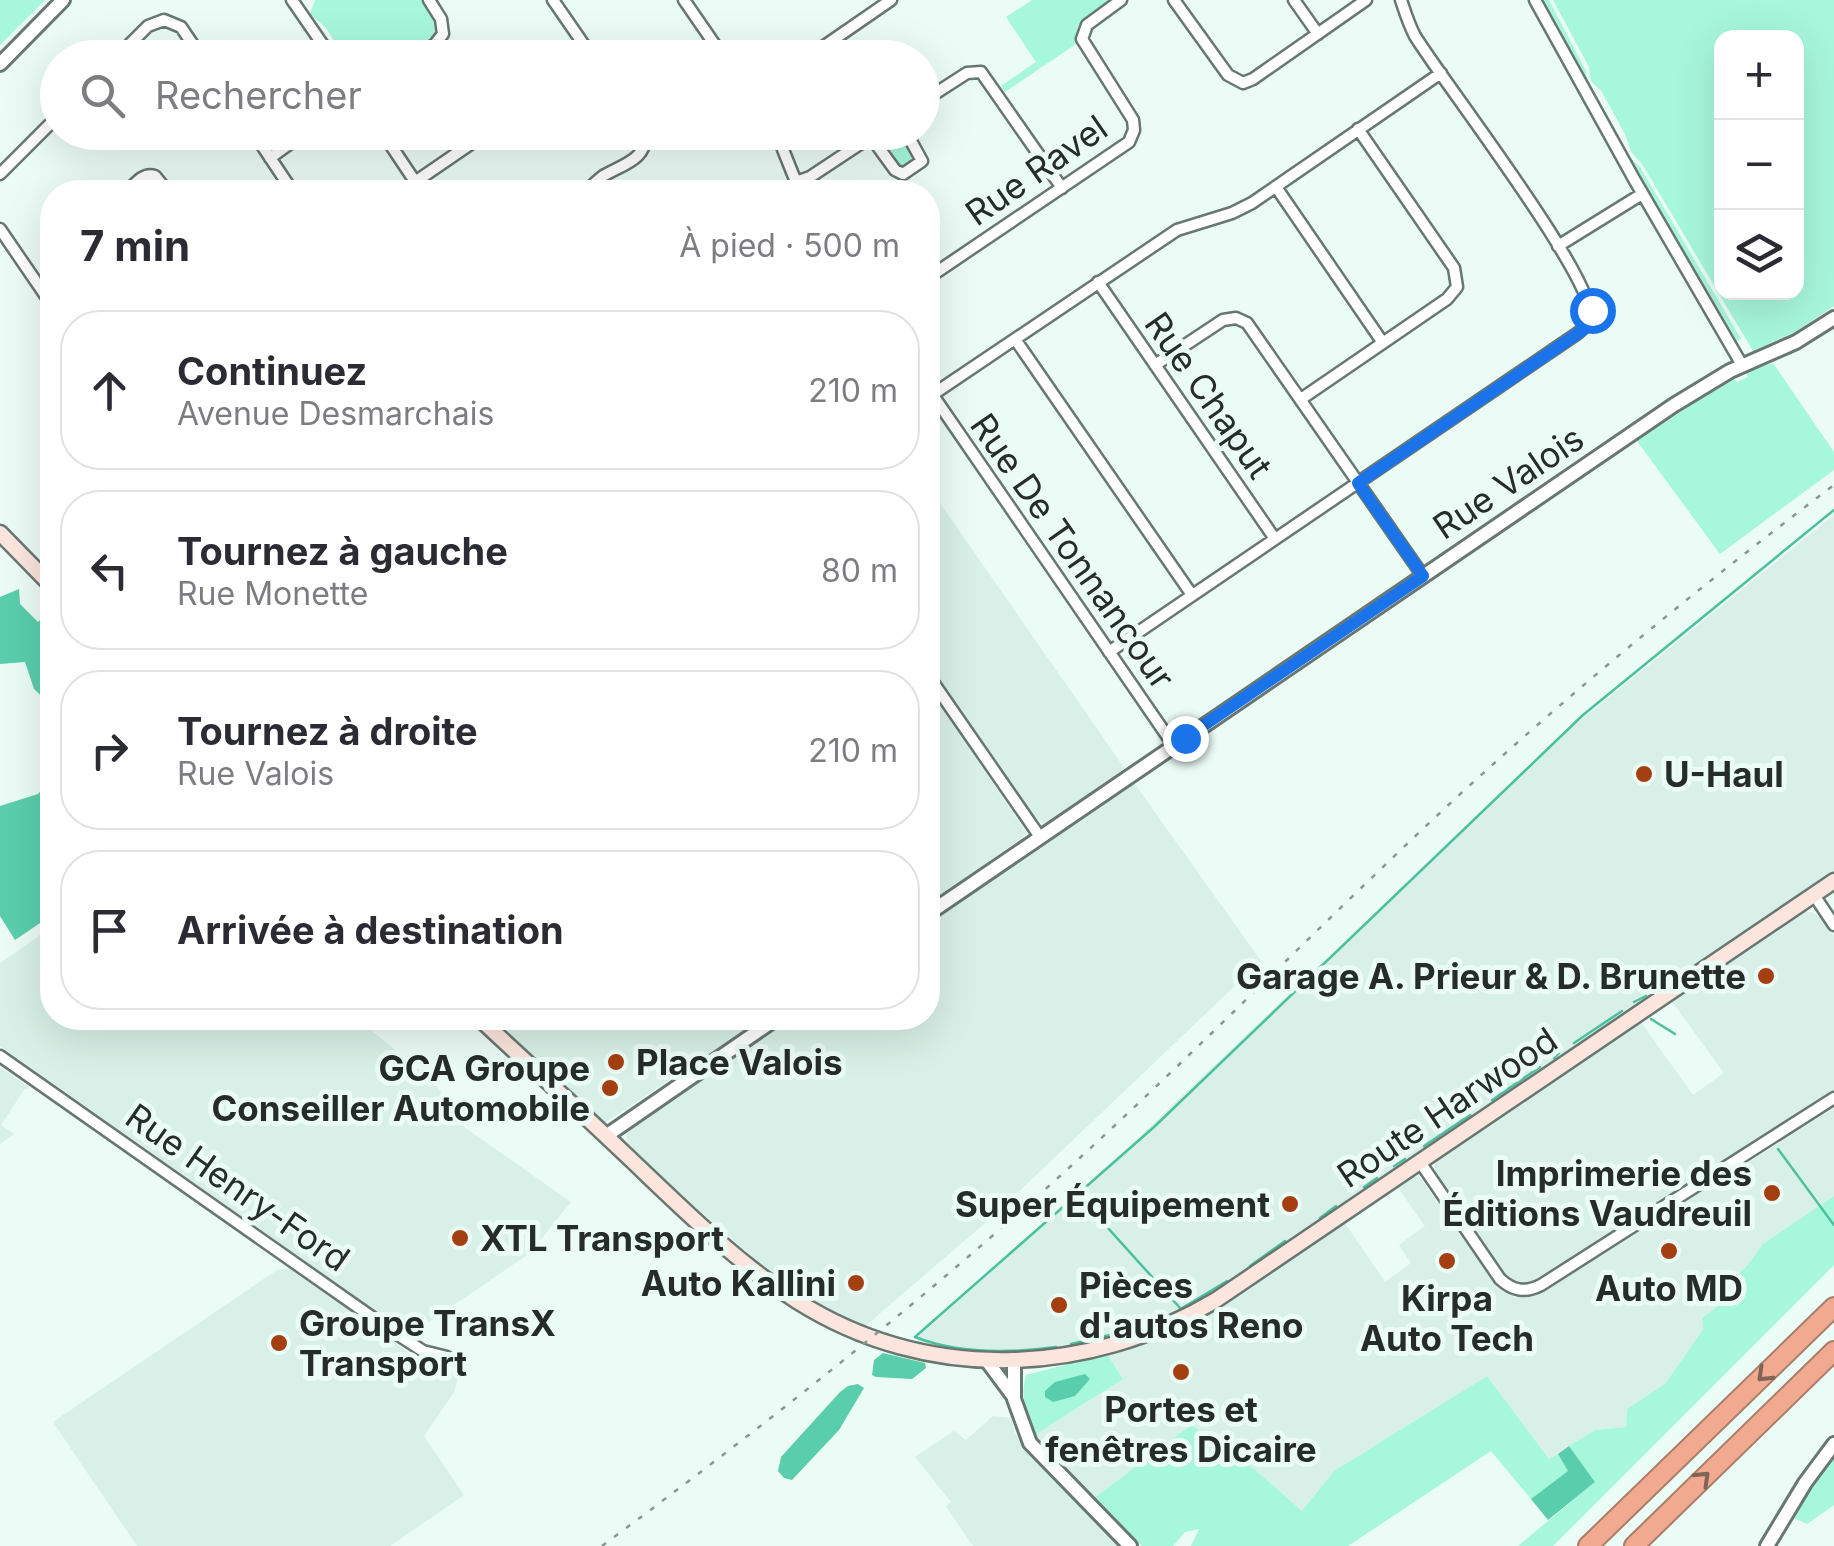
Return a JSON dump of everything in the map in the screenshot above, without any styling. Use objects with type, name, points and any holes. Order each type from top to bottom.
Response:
[{"type":"highway","points":[[1588,1546],[1834,1308]]},
{"type":"highway","points":[[1634,1546],[1834,1351]]},
{"type":"main road","points":[[0,533],[40,574]]},
{"type":"main road","name":"Route Harwood","points":[[492,1030],[736,1254],[812,1310],[861,1334],[901,1347],[944,1357],[1014,1361],[1100,1349],[1175,1322],[1246,1281],[1834,881]]},
{"type":"street","points":[[0,64],[63,0]]},
{"type":"street","points":[[428,0],[441,20],[443,34],[436,40]]},
{"type":"street","points":[[553,0],[581,40]]},
{"type":"street","points":[[684,0],[712,40]]},
{"type":"street","points":[[833,40],[892,0]]},
{"type":"street","name":"Rue Ravel","points":[[940,270],[1125,145],[1134,134],[1133,120],[1082,39],[1087,24],[1121,0]]},
{"type":"street","points":[[1174,0],[1228,75],[1239,82],[1252,80],[1366,0]]},
{"type":"street","points":[[1294,0],[1318,34]]},
{"type":"street","points":[[1109,652],[1590,324],[1592,307],[1558,246],[1412,30],[1401,0]]},
{"type":"street","points":[[1536,0],[1642,194],[1742,364]]},
{"type":"street","points":[[297,2],[321,40]]},
{"type":"street","points":[[134,40],[148,26],[164,20],[178,25],[189,40]]},
{"type":"street","points":[[940,90],[967,72],[982,72],[1062,188]]},
{"type":"street","points":[[940,386],[1177,230],[1238,210],[1276,187],[1440,72]]},
{"type":"street","points":[[1301,399],[1456,290],[1454,268],[1358,129]]},
{"type":"street","points":[[0,174],[40,134]]},
{"type":"street","points":[[264,150],[286,180]]},
{"type":"street","points":[[270,158],[281,150]]},
{"type":"street","points":[[394,150],[414,180]]},
{"type":"street","points":[[428,180],[465,150]]},
{"type":"street","points":[[600,180],[642,150]]},
{"type":"street","points":[[783,150],[795,180]]},
{"type":"street","points":[[806,180],[852,150]]},
{"type":"street","points":[[884,150],[897,172],[906,174],[922,161],[916,150]]},
{"type":"street","points":[[1276,187],[1383,343]]},
{"type":"street","points":[[1558,246],[1642,194]]},
{"type":"street","points":[[0,229],[40,284]]},
{"type":"street","name":"Rue Chaput","points":[[1098,282],[1275,539]]},
{"type":"street","name":"Rue Valois","points":[[940,906],[1674,406],[1742,364],[1796,342],[1834,318]]},
{"type":"street","points":[[1155,365],[1220,322],[1240,319],[1250,326],[1423,576]]},
{"type":"street","points":[[1015,339],[1192,596]]},
{"type":"street","name":"Rue De Tonnancour","points":[[940,407],[1174,746]]},
{"type":"street","points":[[940,692],[1040,838]]},
{"type":"street","points":[[1814,895],[1834,925]]},
{"type":"street","points":[[606,1136],[759,1030]]},
{"type":"street","name":"Rue Henry-Ford","points":[[0,1056],[386,1328],[423,1352],[446,1357]]},
{"type":"street","points":[[1420,1162],[1500,1279],[1512,1289],[1527,1290],[1834,1098]]},
{"type":"street","points":[[987,1361],[1014,1399]]},
{"type":"street","points":[[1014,1361],[1014,1399],[1022,1428],[1036,1453],[1130,1546]]},
{"type":"street","points":[[1767,1546],[1834,1444]]},
{"type":"shaded area","points":[[940,503],[1125,769],[1044,824],[1032,815],[940,681]]},
{"type":"shaded area","points":[[1834,515],[1834,872],[1186,1309],[1116,1337],[1061,1349],[996,1353],[917,1343],[920,1335],[1073,1200],[1556,740]]},
{"type":"shaded area","points":[[940,705],[1027,834],[940,896]]},
{"type":"shaded area","points":[[1134,783],[1261,961],[991,1218],[864,1327],[825,1310],[786,1286],[629,1149],[626,1133],[633,1124],[772,1030],[940,1030],[940,916]]},
{"type":"shaded area","points":[[1802,912],[1820,917],[1834,936],[1834,1090],[1535,1282],[1524,1285],[1510,1281],[1435,1173],[1435,1159],[1640,1021],[1693,1095],[1724,1073],[1671,1000]]},
{"type":"shaded area","points":[[40,935],[40,1030],[371,1030],[435,1083],[460,1124],[571,1202],[530,1253],[410,1335],[0,1046],[0,963]]},
{"type":"shaded area","points":[[503,1030],[745,1030],[606,1122]]},
{"type":"shaded area","points":[[0,1067],[30,1088],[24,1090],[1,1125],[14,1134],[0,1144]]},
{"type":"shaded area","points":[[1834,1108],[1834,1196],[1763,1244],[1731,1279],[1738,1292],[1702,1318],[1703,1329],[1665,1384],[1627,1409],[1626,1427],[1595,1430],[1549,1459],[1487,1376],[1334,1471],[1302,1512],[1247,1463],[1191,1425],[1093,1499],[1033,1436],[1123,1379],[1107,1354],[1183,1327],[1247,1289],[1344,1222],[1385,1282],[1411,1263],[1399,1245],[1425,1226],[1396,1185],[1411,1177],[1419,1177],[1423,1182],[1498,1288],[1523,1298],[1556,1284]]},
{"type":"shaded area","points":[[289,1268],[438,1373],[460,1371],[454,1392],[424,1436],[464,1495],[390,1546],[137,1546],[53,1422],[277,1270]]},
{"type":"shaded area","points":[[993,1416],[1011,1418],[1015,1433],[1033,1459],[1119,1546],[973,1546],[946,1506],[951,1502],[915,1457],[954,1431],[966,1440]]},
{"type":"green space","points":[[0,0],[45,0],[0,45]]},
{"type":"green space","points":[[315,0],[421,0],[435,21],[436,33],[426,40],[334,40],[310,14]]},
{"type":"green space","points":[[1032,0],[1110,0],[1078,25],[1076,44],[1005,92],[1001,86],[1036,62],[1006,17]]},
{"type":"green space","points":[[1543,0],[1549,0],[1586,71],[1587,81]]},
{"type":"green space","points":[[1553,0],[1834,0],[1834,306],[1795,332],[1753,351],[1723,300],[1804,300],[1804,30],[1714,30],[1714,285],[1632,153],[1602,92],[1591,81],[1589,67]]},
{"type":"green space","points":[[889,150],[910,150],[916,159],[906,168]]},
{"type":"green space","points":[[1628,156],[1640,167],[1714,293],[1714,300],[1718,300],[1741,339],[1737,341]]},
{"type":"green space","points":[[1773,363],[1834,452],[1834,470],[1720,554],[1637,441],[1733,377],[1737,382],[1748,377],[1746,372]]},
{"type":"green space","points":[[19,589],[20,604],[40,620],[40,695],[34,689],[25,662],[0,664],[0,597]]},
{"type":"green space","points":[[38,794],[40,923],[15,940],[0,916],[0,806]]},
{"type":"green space","points":[[1834,1196],[1834,1265],[1553,1546],[1518,1546],[1595,1482],[1569,1446],[1595,1430],[1626,1427],[1627,1409],[1665,1384],[1703,1329],[1702,1318],[1737,1292],[1730,1280],[1746,1267],[1763,1244]]},
{"type":"green space","points":[[883,1353],[925,1363],[926,1368],[912,1379],[876,1377],[872,1375],[874,1360]]},
{"type":"green space","points":[[1107,1354],[1123,1379],[1033,1436],[1025,1406],[1026,1375]]},
{"type":"green space","points":[[1085,1374],[1090,1379],[1075,1396],[1053,1402],[1045,1397],[1045,1391],[1055,1382]]},
{"type":"green space","points":[[1487,1376],[1549,1459],[1558,1454],[1569,1471],[1531,1499],[1491,1451],[1348,1546],[1191,1546],[1199,1529],[1185,1532],[1173,1546],[1142,1546],[1093,1499],[1191,1425],[1247,1463],[1302,1511],[1334,1471]]},
{"type":"green space","points":[[858,1384],[864,1388],[839,1430],[792,1480],[784,1478],[778,1471],[781,1457],[840,1392]]},
{"type":"green space","points":[[1569,1446],[1595,1482],[1548,1520],[1531,1499],[1568,1471],[1558,1454]]},
{"type":"green space","points":[[1834,1455],[1834,1505],[1807,1524],[1792,1517]]},
{"type":"waterway","points":[[1056,1347],[985,1351],[949,1347],[915,1337],[1154,1127],[1583,715],[1834,510]]},
{"type":"waterway","points":[[1634,1002],[1646,996]]},
{"type":"waterway","points":[[1574,1043],[1622,1011]]},
{"type":"waterway","points":[[1651,1019],[1675,1034]]},
{"type":"waterway","points":[[1554,1058],[1559,1053]]},
{"type":"waterway","points":[[1492,1100],[1540,1067]]},
{"type":"waterway","points":[[1424,1146],[1470,1115]]},
{"type":"waterway","points":[[1778,1149],[1834,1225]]},
{"type":"waterway","points":[[1394,1166],[1405,1159]]},
{"type":"waterway","points":[[1364,1187],[1377,1178]]},
{"type":"waterway","points":[[1079,1196],[1181,1309]]},
{"type":"waterway","points":[[1320,1218],[1336,1206]]},
{"type":"waterway","points":[[1250,1266],[1285,1241]]},
{"type":"waterway","points":[[1179,1310],[1227,1281]]},
{"type":"waterway","points":[[1071,1344],[1166,1315]]},
{"type":"railway","points":[[602,1546],[836,1367],[1005,1225],[1538,724],[1834,485]]},
{"type":"place","name":"U-Haul","points":[[1644,774]]},
{"type":"place","name":"Garage A. Prieur & D. Brunette","points":[[1766,976]]},
{"type":"place","name":"Place Valois","points":[[616,1062]]},
{"type":"place","name":"GCA Groupe Conseiller Automobile","points":[[610,1088]]},
{"type":"place","name":"Imprimerie des Éditions Vaudreuil","points":[[1772,1193]]},
{"type":"place","name":"Super Équipement","points":[[1290,1204]]},
{"type":"place","name":"XTL Transport","points":[[460,1238]]},
{"type":"place","name":"Auto MD","points":[[1669,1251]]},
{"type":"place","name":"Kirpa Auto Tech","points":[[1447,1261]]},
{"type":"place","name":"Auto Kallini","points":[[856,1283]]},
{"type":"place","name":"Pièces d'autos Reno","points":[[1059,1305]]},
{"type":"place","name":"Groupe TransX Transport","points":[[279,1343]]},
{"type":"place","name":"Portes et fenêtres Dicaire","points":[[1181,1372]]},
{"type":"route","points":[[1185,738],[1423,576],[1358,483],[1583,330],[1590,324],[1592,310]]}]
